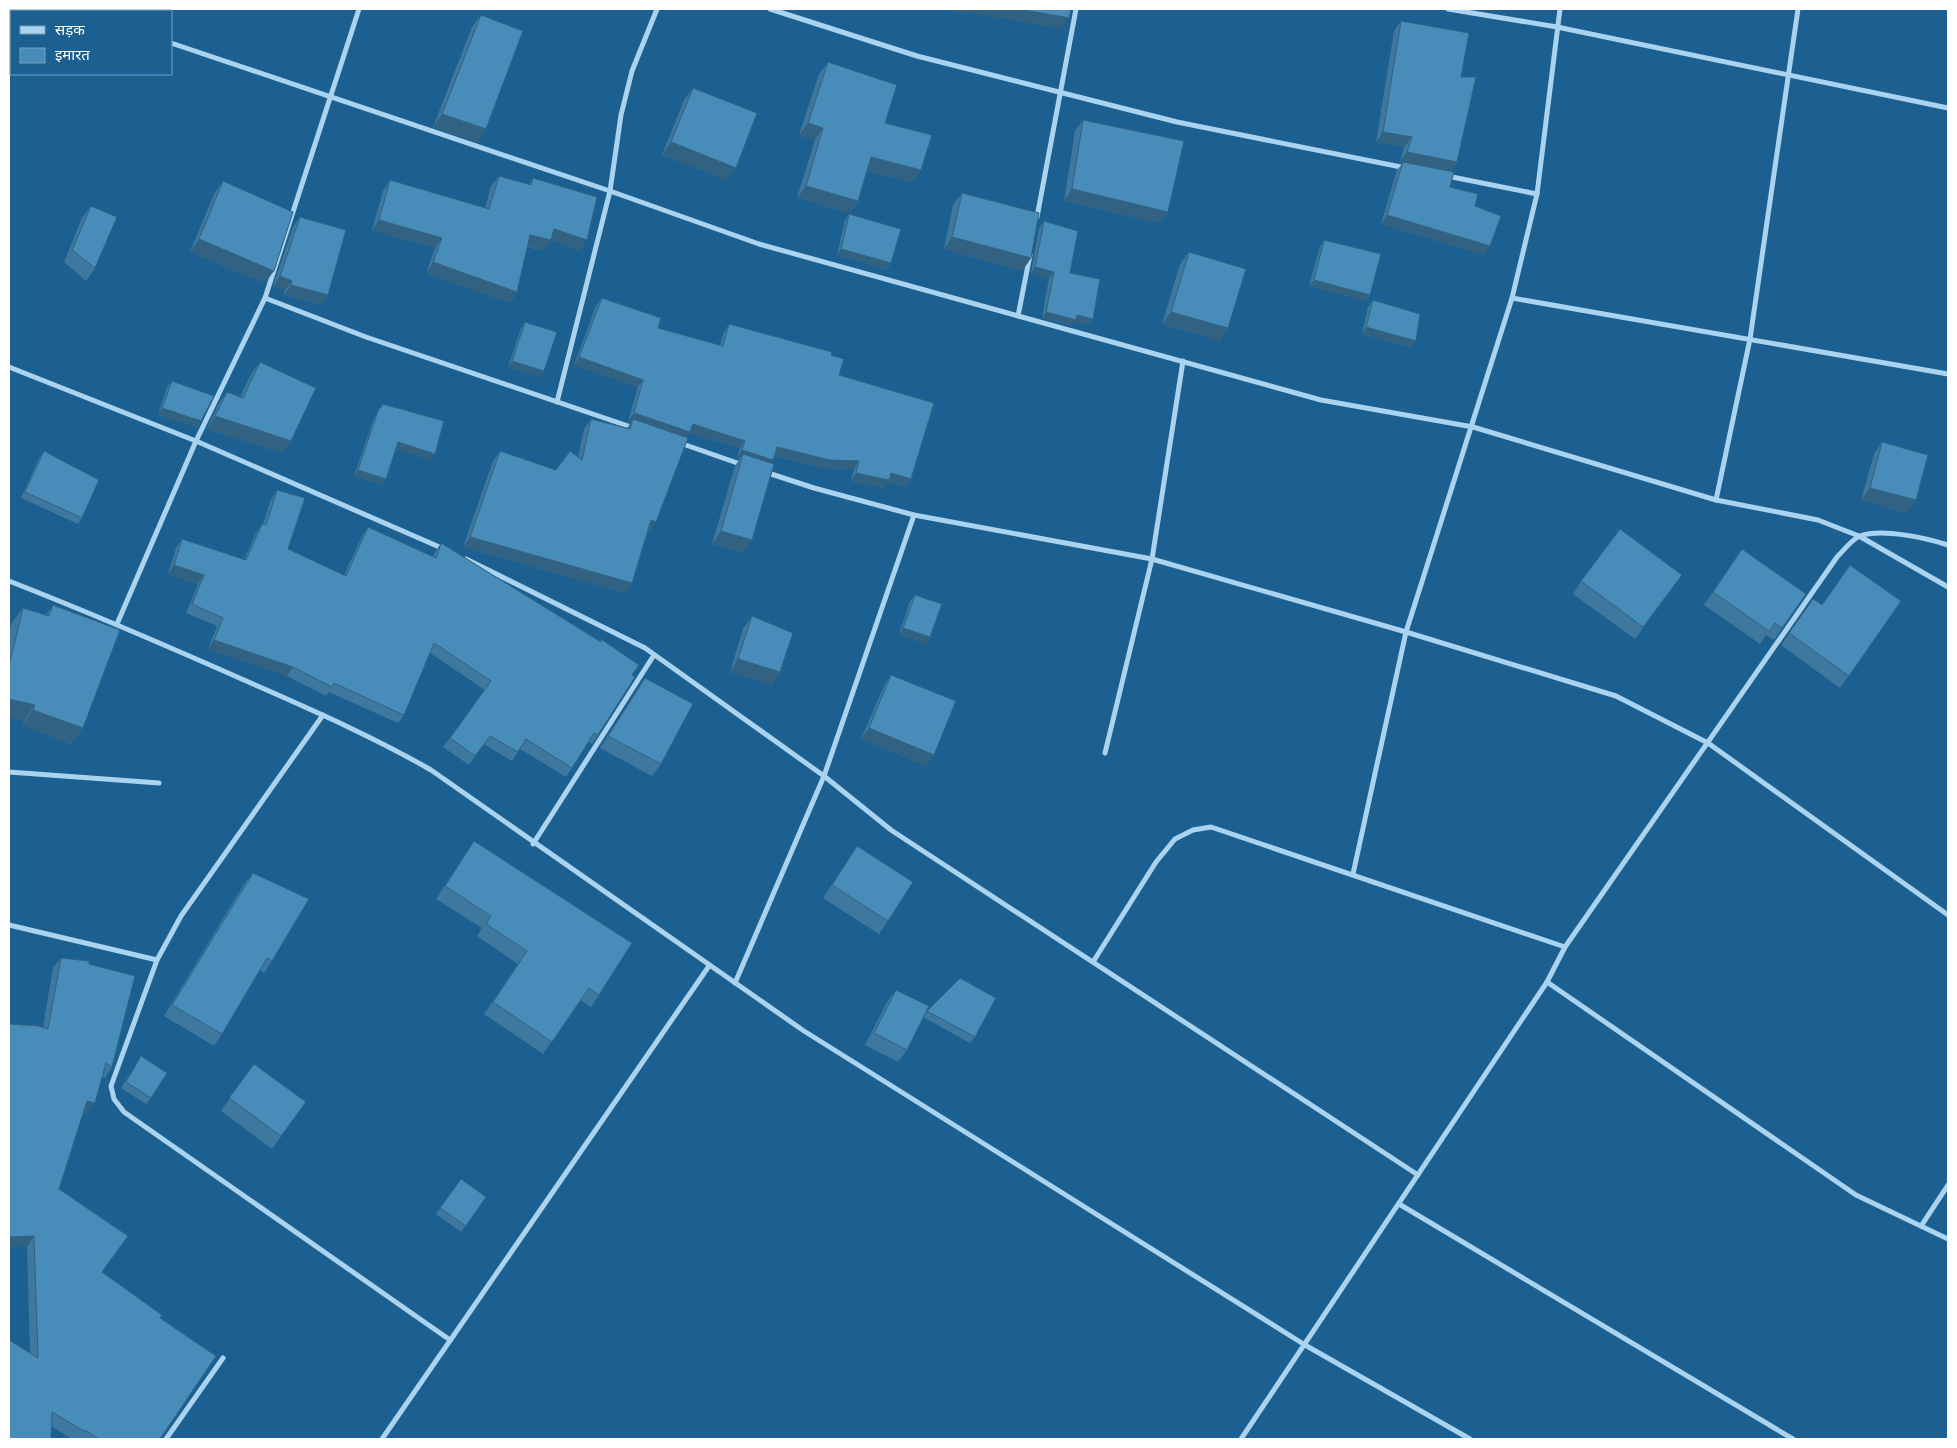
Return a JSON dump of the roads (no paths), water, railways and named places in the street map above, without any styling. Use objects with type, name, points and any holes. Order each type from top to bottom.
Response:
[{"type":"street","points":[[117,624],[196,441],[265,298],[359,9]]},
{"type":"street","points":[[557,402],[610,191],[620,115],[632,71],[657,9]]},
{"type":"street","points":[[770,9],[917,56],[1177,122],[1410,169]]},
{"type":"street","points":[[1035,228],[1076,9]]},
{"type":"street","points":[[1448,9],[1557,27],[1948,108]]},
{"type":"street","points":[[1354,874],[1406,632],[1454,477],[1473,427],[1512,298],[1537,194],[1560,9]]},
{"type":"street","points":[[1716,500],[1750,340],[1798,9]]},
{"type":"street","points":[[172,43],[610,191],[759,244],[1320,400],[1473,427],[1716,500],[1818,520],[1859,536],[1948,587]]},
{"type":"street","points":[[1440,174],[1537,194]]},
{"type":"street","points":[[1018,316],[1031,248]]},
{"type":"street","points":[[265,298],[366,337],[640,430]]},
{"type":"street","points":[[1512,298],[1948,374]]},
{"type":"street","points":[[1106,753],[1152,559],[1183,362]]},
{"type":"street","points":[[9,367],[196,441],[450,552]]},
{"type":"street","points":[[676,442],[750,467]]},
{"type":"street","points":[[759,470],[814,488],[914,514],[1152,559],[1406,632],[1616,696],[1708,743],[1948,915]]},
{"type":"street","points":[[735,983],[824,776],[914,514]]},
{"type":"street","points":[[1242,1439],[1547,982],[1565,946],[1837,557],[1859,536],[1888,534],[1916,536],[1948,544]]},
{"type":"street","points":[[459,556],[654,654],[824,776],[891,830],[1418,1175]]},
{"type":"street","points":[[9,580],[117,624],[324,715],[398,751],[431,770],[533,844],[804,1031],[1305,1345],[1470,1439]]},
{"type":"street","points":[[533,844],[654,654]]},
{"type":"street","points":[[324,715],[181,916],[157,960],[111,1086],[114,1099],[124,1112],[450,1340]]},
{"type":"street","points":[[9,772],[159,783]]},
{"type":"street","points":[[1093,962],[1156,862],[1175,840],[1193,830],[1211,827],[1565,946]]},
{"type":"street","points":[[9,925],[157,960]]},
{"type":"street","points":[[382,1439],[709,966]]},
{"type":"street","points":[[1547,982],[1856,1195],[1948,1239]]},
{"type":"street","points":[[1921,1226],[1948,1185]]},
{"type":"street","points":[[1399,1204],[1793,1439]]},
{"type":"street","points":[[166,1439],[223,1358]]}]
